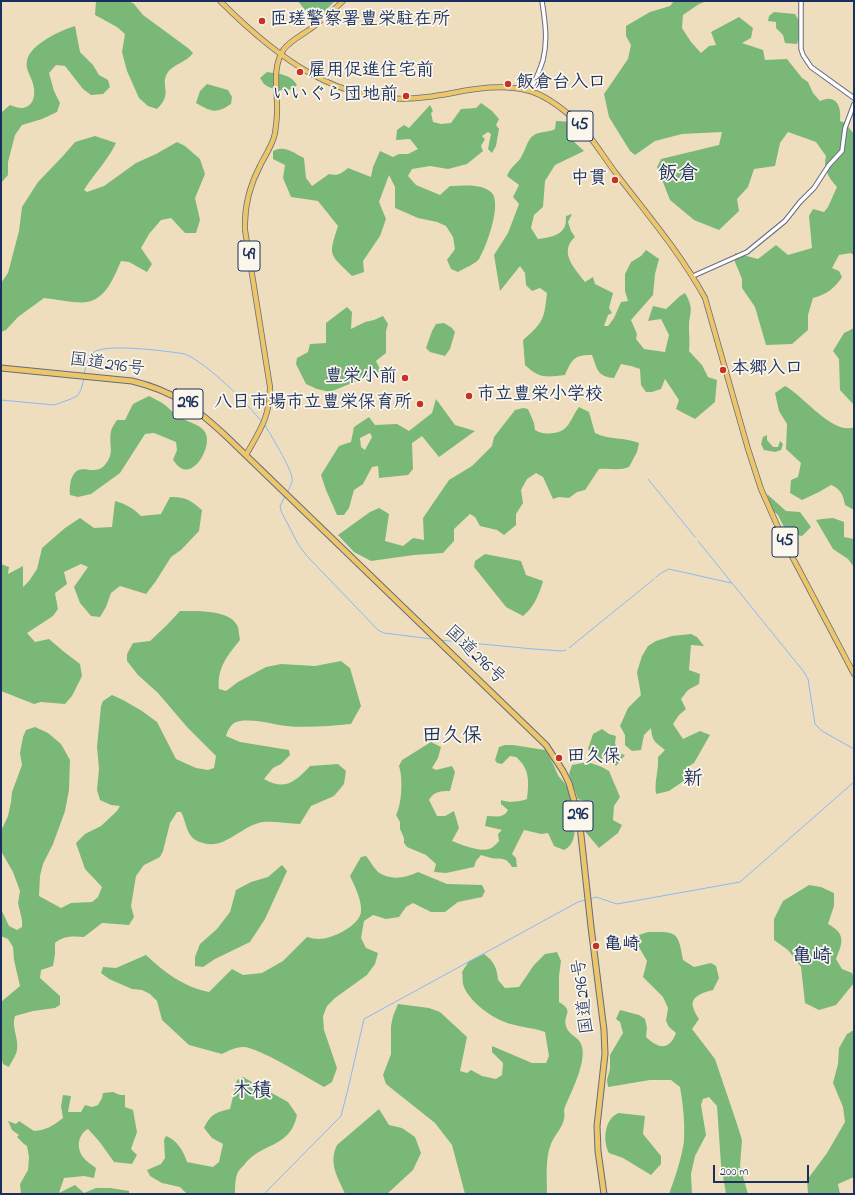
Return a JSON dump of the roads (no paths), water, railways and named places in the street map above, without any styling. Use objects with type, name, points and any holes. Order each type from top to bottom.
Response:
[{"type":"highway","name":"国道296号","points":[[1,368],[124,380],[149,385],[172,394],[187,403],[215,426],[246,455],[546,745],[563,771],[573,793],[578,819],[606,1054],[598,1126],[598,1151],[604,1194]]},
{"type":"main road","name":"45","points":[[220,1],[252,32],[281,56],[298,67],[334,85],[358,93],[384,98],[414,99],[502,87],[530,91],[551,102],[582,128],[676,251],[693,276],[707,304],[752,461],[767,504],[795,562],[854,674]]},
{"type":"main road","name":"49","points":[[246,455],[266,418],[270,392],[245,230],[244,214],[254,178],[272,143],[277,111],[276,75],[281,56],[285,49],[293,41],[313,27],[343,1]]},
{"type":"street","points":[[530,91],[540,69],[545,46],[546,29],[542,1]]},
{"type":"street","points":[[801,1],[801,49],[803,55],[811,67],[854,98]]},
{"type":"street","points":[[693,276],[747,252],[785,221],[800,202],[814,188],[829,165],[842,151],[845,128],[854,104]]},
{"type":"waterway","points":[[84,375],[87,362],[93,353],[103,349],[126,348],[185,354],[204,366],[237,394],[262,422]]},
{"type":"waterway","points":[[1,400],[54,405],[77,396],[81,390],[84,378]]},
{"type":"waterway","points":[[264,424],[280,451],[291,474],[292,482],[287,493]]},
{"type":"waterway","points":[[648,479],[695,537]]},
{"type":"waterway","points":[[285,496],[280,506],[281,511],[298,544],[306,555],[378,630],[384,633],[432,639]]},
{"type":"waterway","points":[[698,541],[804,672],[808,679],[815,724],[822,731],[854,749]]},
{"type":"waterway","points":[[656,577],[669,569],[731,583]]},
{"type":"waterway","points":[[569,648],[654,579]]},
{"type":"waterway","points":[[440,640],[533,649],[566,650]]},
{"type":"waterway","points":[[590,899],[596,897],[617,904],[740,882],[854,782]]},
{"type":"waterway","points":[[264,1194],[341,1116],[364,1019],[578,902],[585,900]]},
{"type":"place","name":"匝瑳警察署豊栄駐在所","points":[[262,21]]},
{"type":"place","name":"雇用促進住宅前","points":[[300,72]]},
{"type":"place","name":"飯倉台入口","points":[[508,84]]},
{"type":"place","name":"いいぐら団地前","points":[[406,96]]},
{"type":"place","name":"中貫","points":[[615,180]]},
{"type":"place","name":"本郷入口","points":[[723,370]]},
{"type":"place","name":"豊栄小前","points":[[405,378]]},
{"type":"place","name":"市立豊栄小学校","points":[[469,396]]},
{"type":"place","name":"八日市場市立豊栄保育所","points":[[420,404]]},
{"type":"place","name":"田久保","points":[[559,758]]},
{"type":"place","name":"亀崎","points":[[596,946]]},
{"type":"district","name":"飯倉","points":[[678,176]]},
{"type":"district","name":"田久保","points":[[452,738]]},
{"type":"district","name":"新","points":[[693,781]]},
{"type":"district","name":"亀崎","points":[[812,959]]},
{"type":"district","name":"木積","points":[[252,1093]]}]
